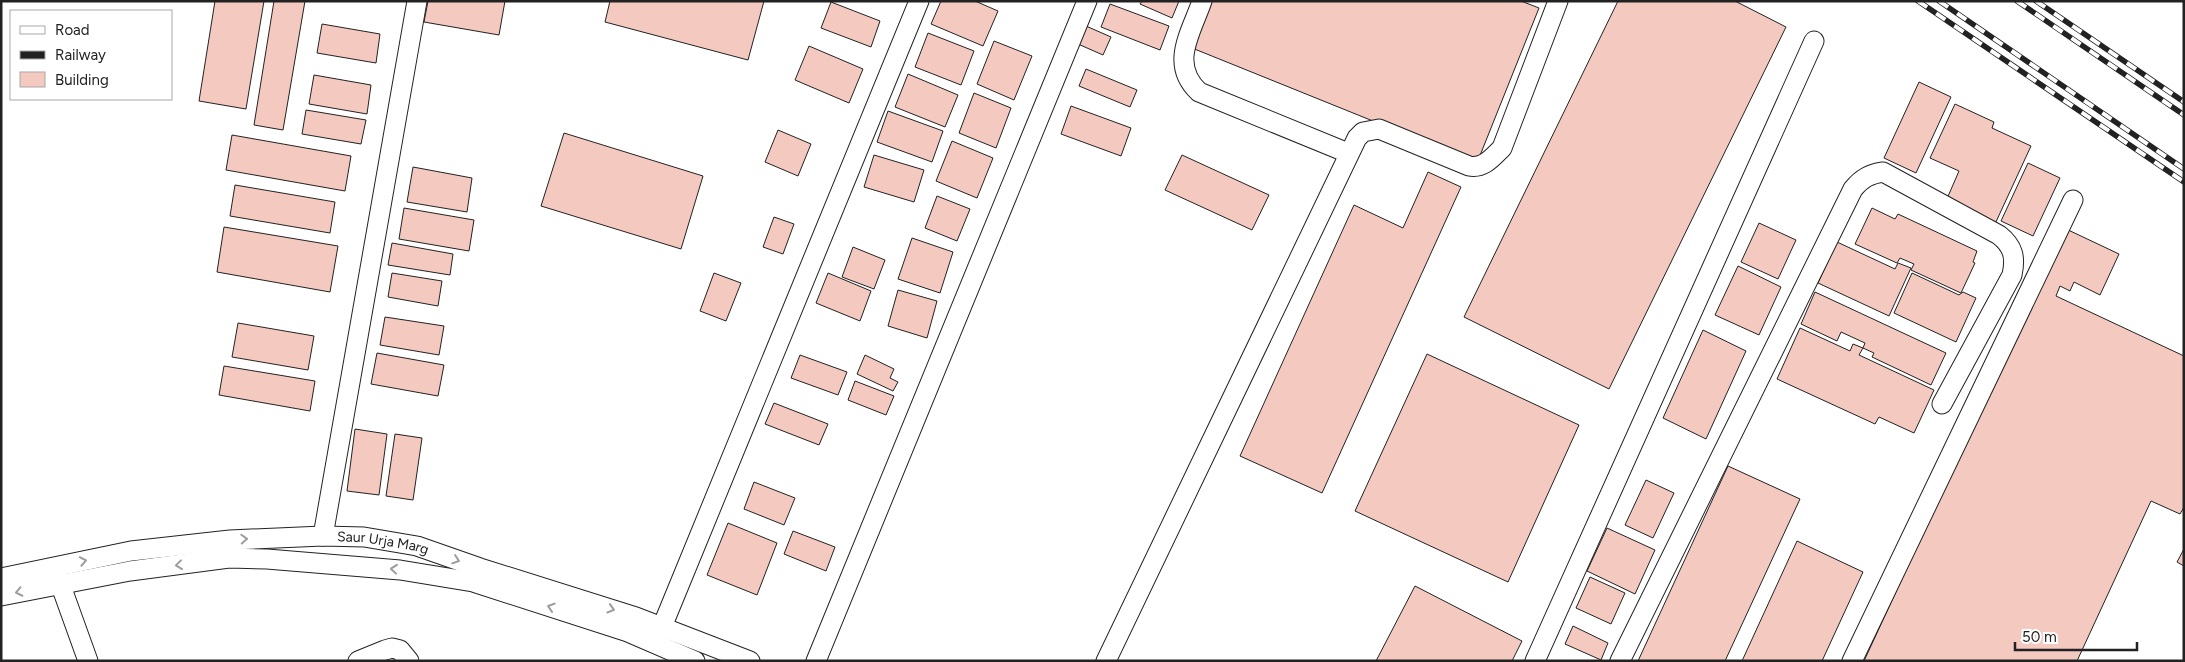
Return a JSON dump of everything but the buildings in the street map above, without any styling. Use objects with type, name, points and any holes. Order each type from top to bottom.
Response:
[{"type":"street","points":[[323,536],[417,1]]},
{"type":"street","points":[[662,627],[919,1]]},
{"type":"street","points":[[816,661],[1087,1]]},
{"type":"street","points":[[1202,1],[1182,56],[1185,76],[1190,84],[1199,92],[1348,153]]},
{"type":"street","points":[[1106,661],[1348,153],[1357,138],[1363,132],[1379,129],[1468,166],[1476,168],[1492,159],[1502,148],[1558,1]]},
{"type":"street","points":[[1535,661],[1814,41]]},
{"type":"street","points":[[1620,661],[1853,188],[1860,180],[1871,174],[1883,172],[1999,235],[2013,251],[2015,261],[2012,275],[1942,404]]},
{"type":"street","points":[[1852,661],[2073,200]]},
{"type":"street","name":"Saur Urja Marg","points":[[1,596],[57,575],[131,551],[230,540],[323,536],[364,537],[417,546],[636,616],[744,660]]},
{"type":"street","name":"Saur Urja Marg","points":[[1,578],[130,571],[229,558],[400,570],[473,582],[628,632],[695,661]]},
{"type":"street","points":[[57,575],[88,661]]},
{"type":"street","points":[[358,661],[392,648],[400,650],[409,661]]},
{"type":"railway","points":[[1918,1],[2184,182]]},
{"type":"railway","points":[[1939,1],[2184,169]]},
{"type":"railway","points":[[2017,1],[2184,115]]},
{"type":"railway","points":[[2036,1],[2184,102]]}]
